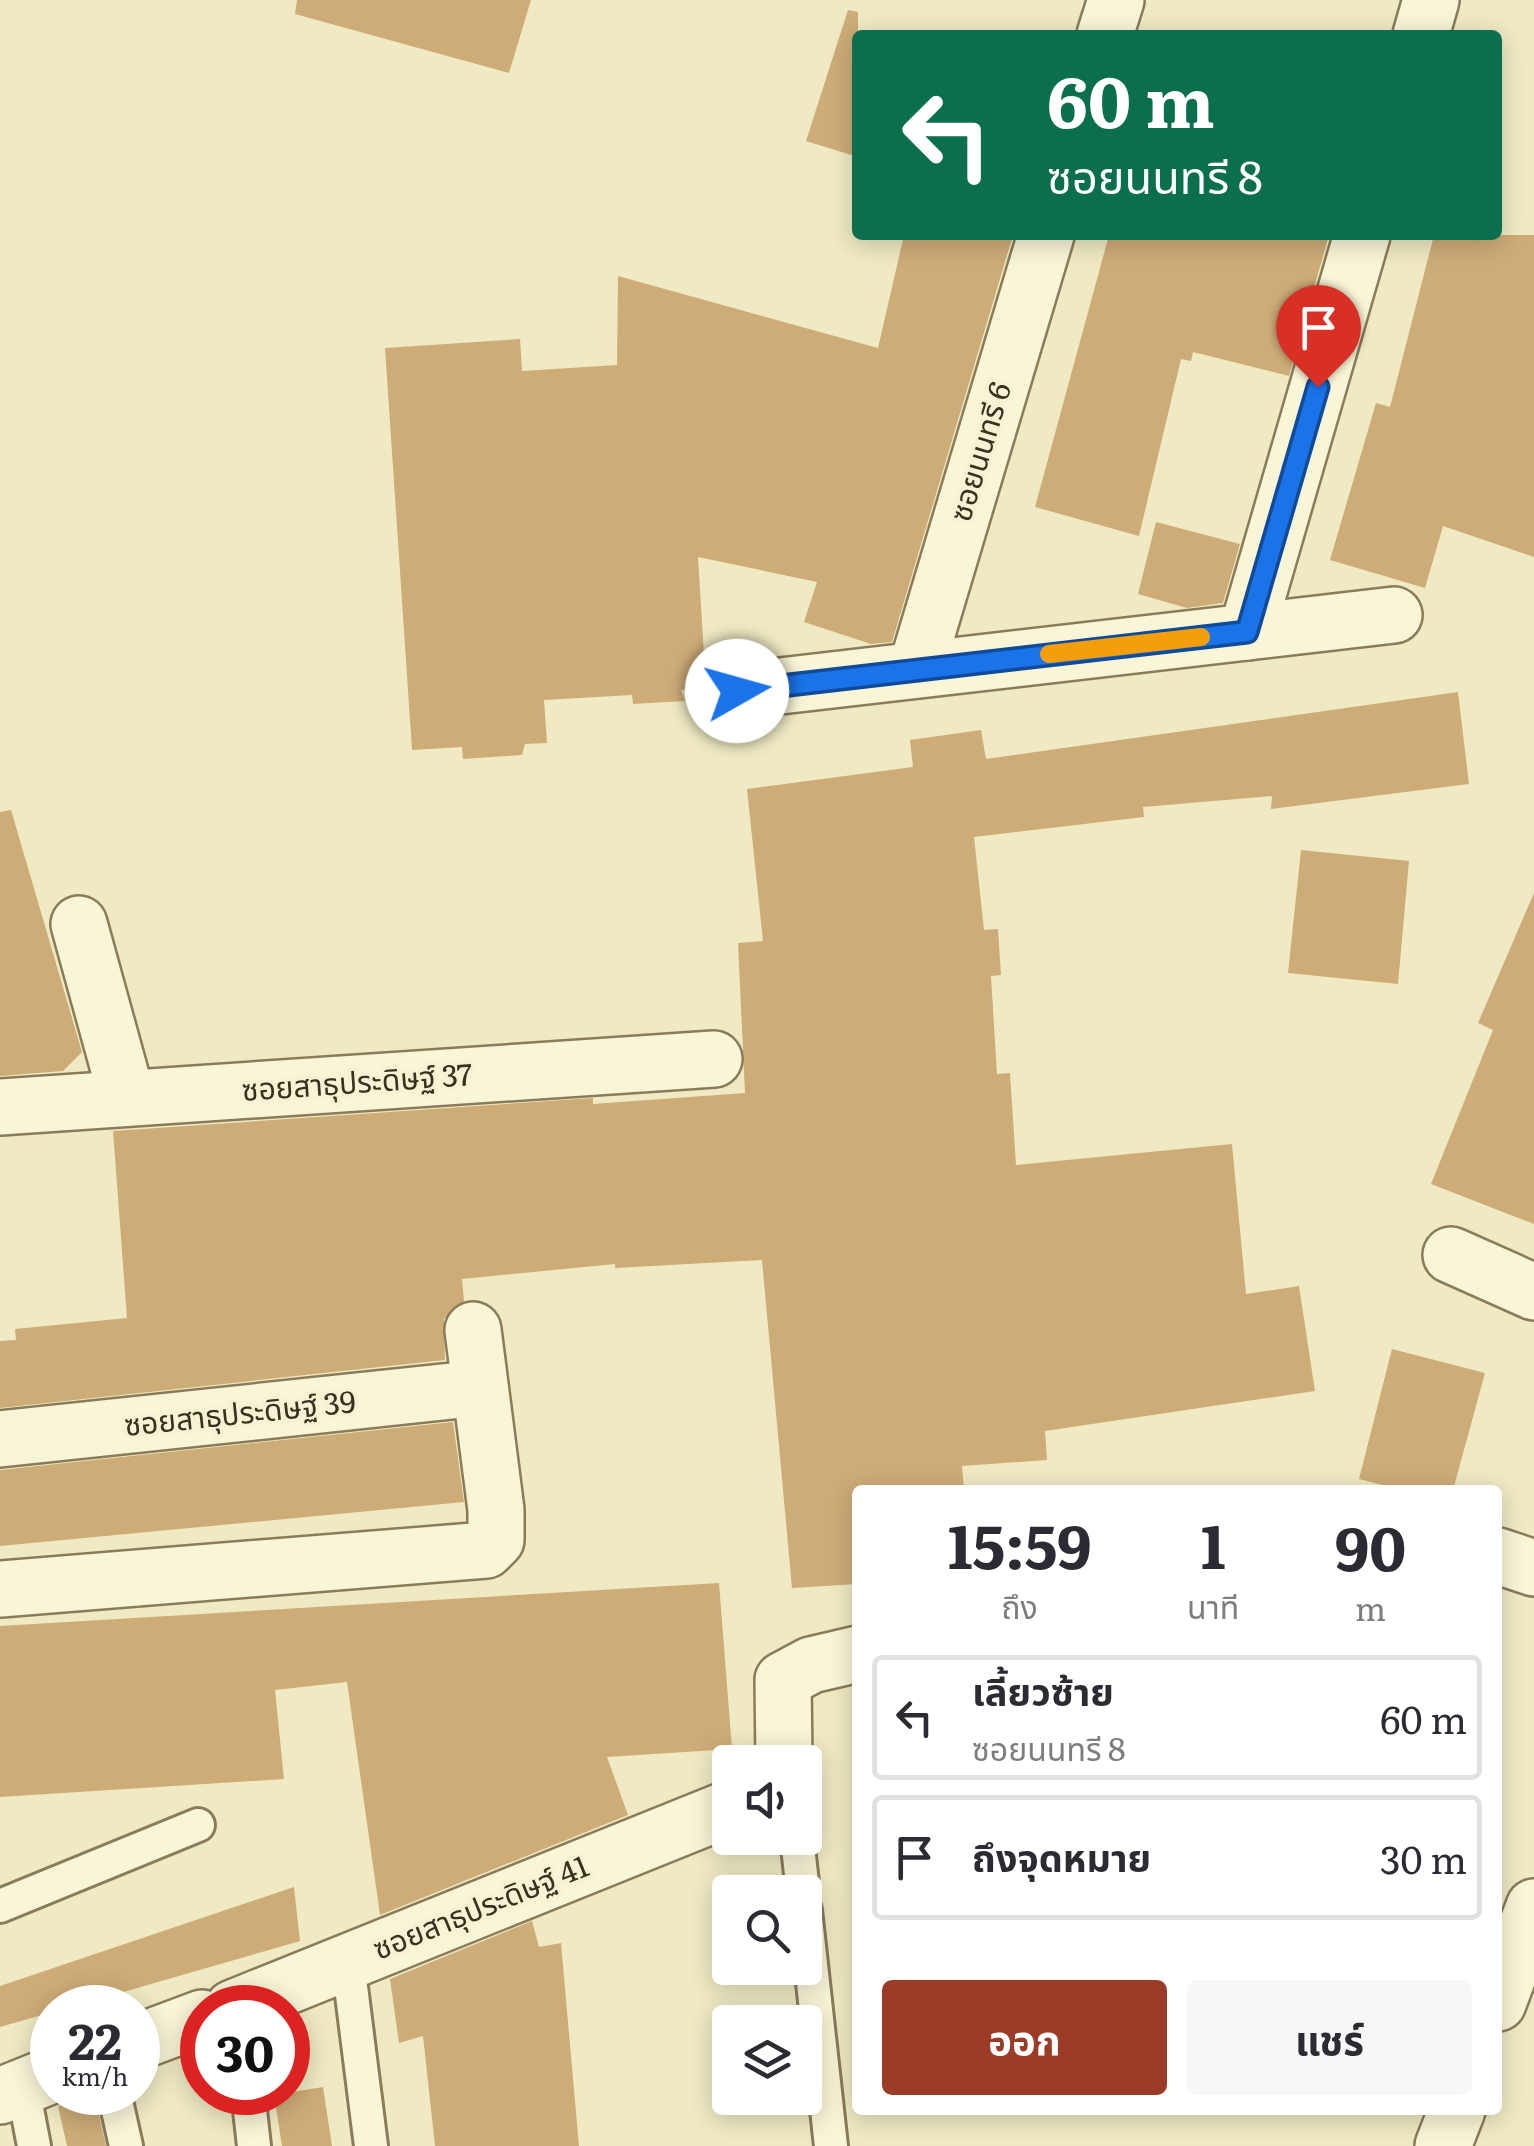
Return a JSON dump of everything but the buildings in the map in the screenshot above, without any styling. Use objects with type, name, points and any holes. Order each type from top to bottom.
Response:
[{"type":"street","points":[[1107,30],[1116,0]]},
{"type":"street","points":[[1422,30],[1431,0]]},
{"type":"street","name":"ซอยนนทรี 6","points":[[916,670],[1045,240]]},
{"type":"street","points":[[1247,632],[1361,240]]},
{"type":"street","points":[[737,691],[1394,615]]},
{"type":"street","points":[[79,924],[127,1098]]},
{"type":"street","name":"ซอยสาธุประดิษฐ์ 37","points":[[0,1107],[714,1059]]},
{"type":"street","points":[[1451,1256],[1534,1292]]},
{"type":"street","points":[[0,1589],[486,1550],[496,1540],[496,1510],[473,1330]]},
{"type":"street","name":"ซอยสาธุประดิษฐ์ 39","points":[[0,1439],[480,1388]]},
{"type":"street","points":[[1502,1557],[1534,1568]]},
{"type":"street","points":[[784,1745],[783,1680],[811,1665],[852,1655]]},
{"type":"street","name":"ซอยสาธุประดิษฐ์ 41","points":[[290,1985],[712,1815]]},
{"type":"street","points":[[1502,1992],[1534,1907]]},
{"type":"street","points":[[1443,2146],[1454,2115]]},
{"type":"lane","points":[[0,1906],[198,1825]]},
{"type":"lane","points":[[348,1962],[370,2146]]},
{"type":"lane","points":[[813,1985],[831,2146]]},
{"type":"lane","points":[[25,2086],[34,2146]]},
{"type":"lane","points":[[119,2115],[126,2146]]},
{"type":"lane","points":[[251,2115],[254,2146]]},
{"type":"slow traffic","points":[[1049,654],[1201,637]]},
{"type":"route","points":[[737,691],[1247,632],[1318,387]]}]
